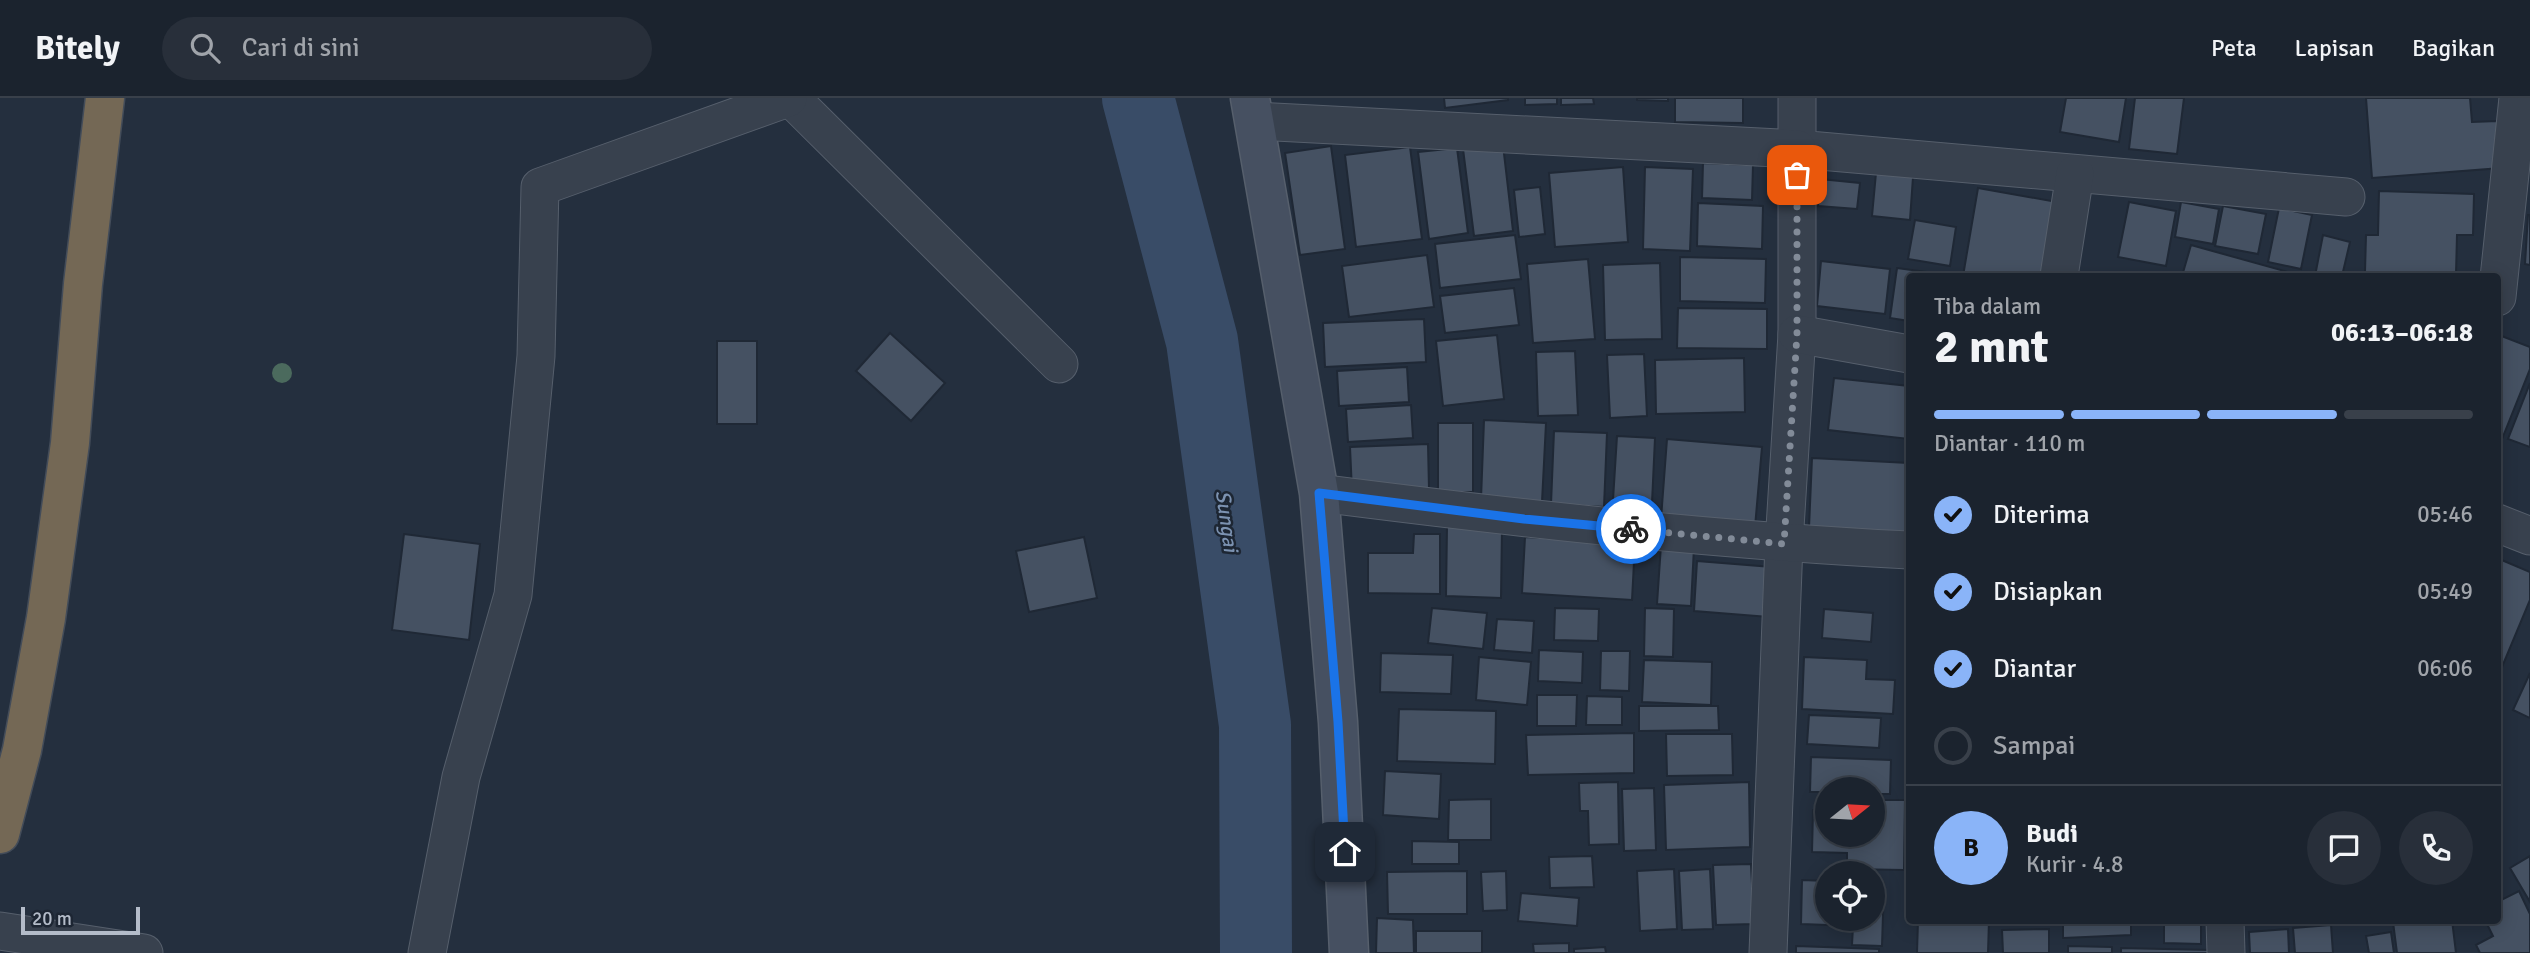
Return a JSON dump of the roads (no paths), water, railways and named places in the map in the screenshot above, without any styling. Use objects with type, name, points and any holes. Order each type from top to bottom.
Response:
[{"type":"highway","points":[[0,834],[22,750],[47,618],[70,443],[83,284],[105,98]]},
{"type":"street","points":[[427,953],[461,777],[513,594],[536,356],[540,187],[790,98],[1059,364]]},
{"type":"street","points":[[1768,953],[1784,544],[1797,334],[1797,98]]},
{"type":"street","points":[[2500,273],[2518,98]]},
{"type":"street","points":[[1349,953],[1338,722],[1319,493],[1253,109],[1797,149],[2346,197]]},
{"type":"street","points":[[2059,273],[2075,174]]},
{"type":"street","points":[[1797,334],[1906,353]]},
{"type":"street","points":[[1319,493],[1524,519],[1784,544],[1906,550]]},
{"type":"street","points":[[2501,525],[2530,536]]},
{"type":"street","points":[[2225,924],[2226,953]]},
{"type":"street","points":[[0,931],[144,953]]},
{"type":"waterway","name":"Sungai","points":[[1138,98],[1202,341],[1255,725],[1256,953]]}]
